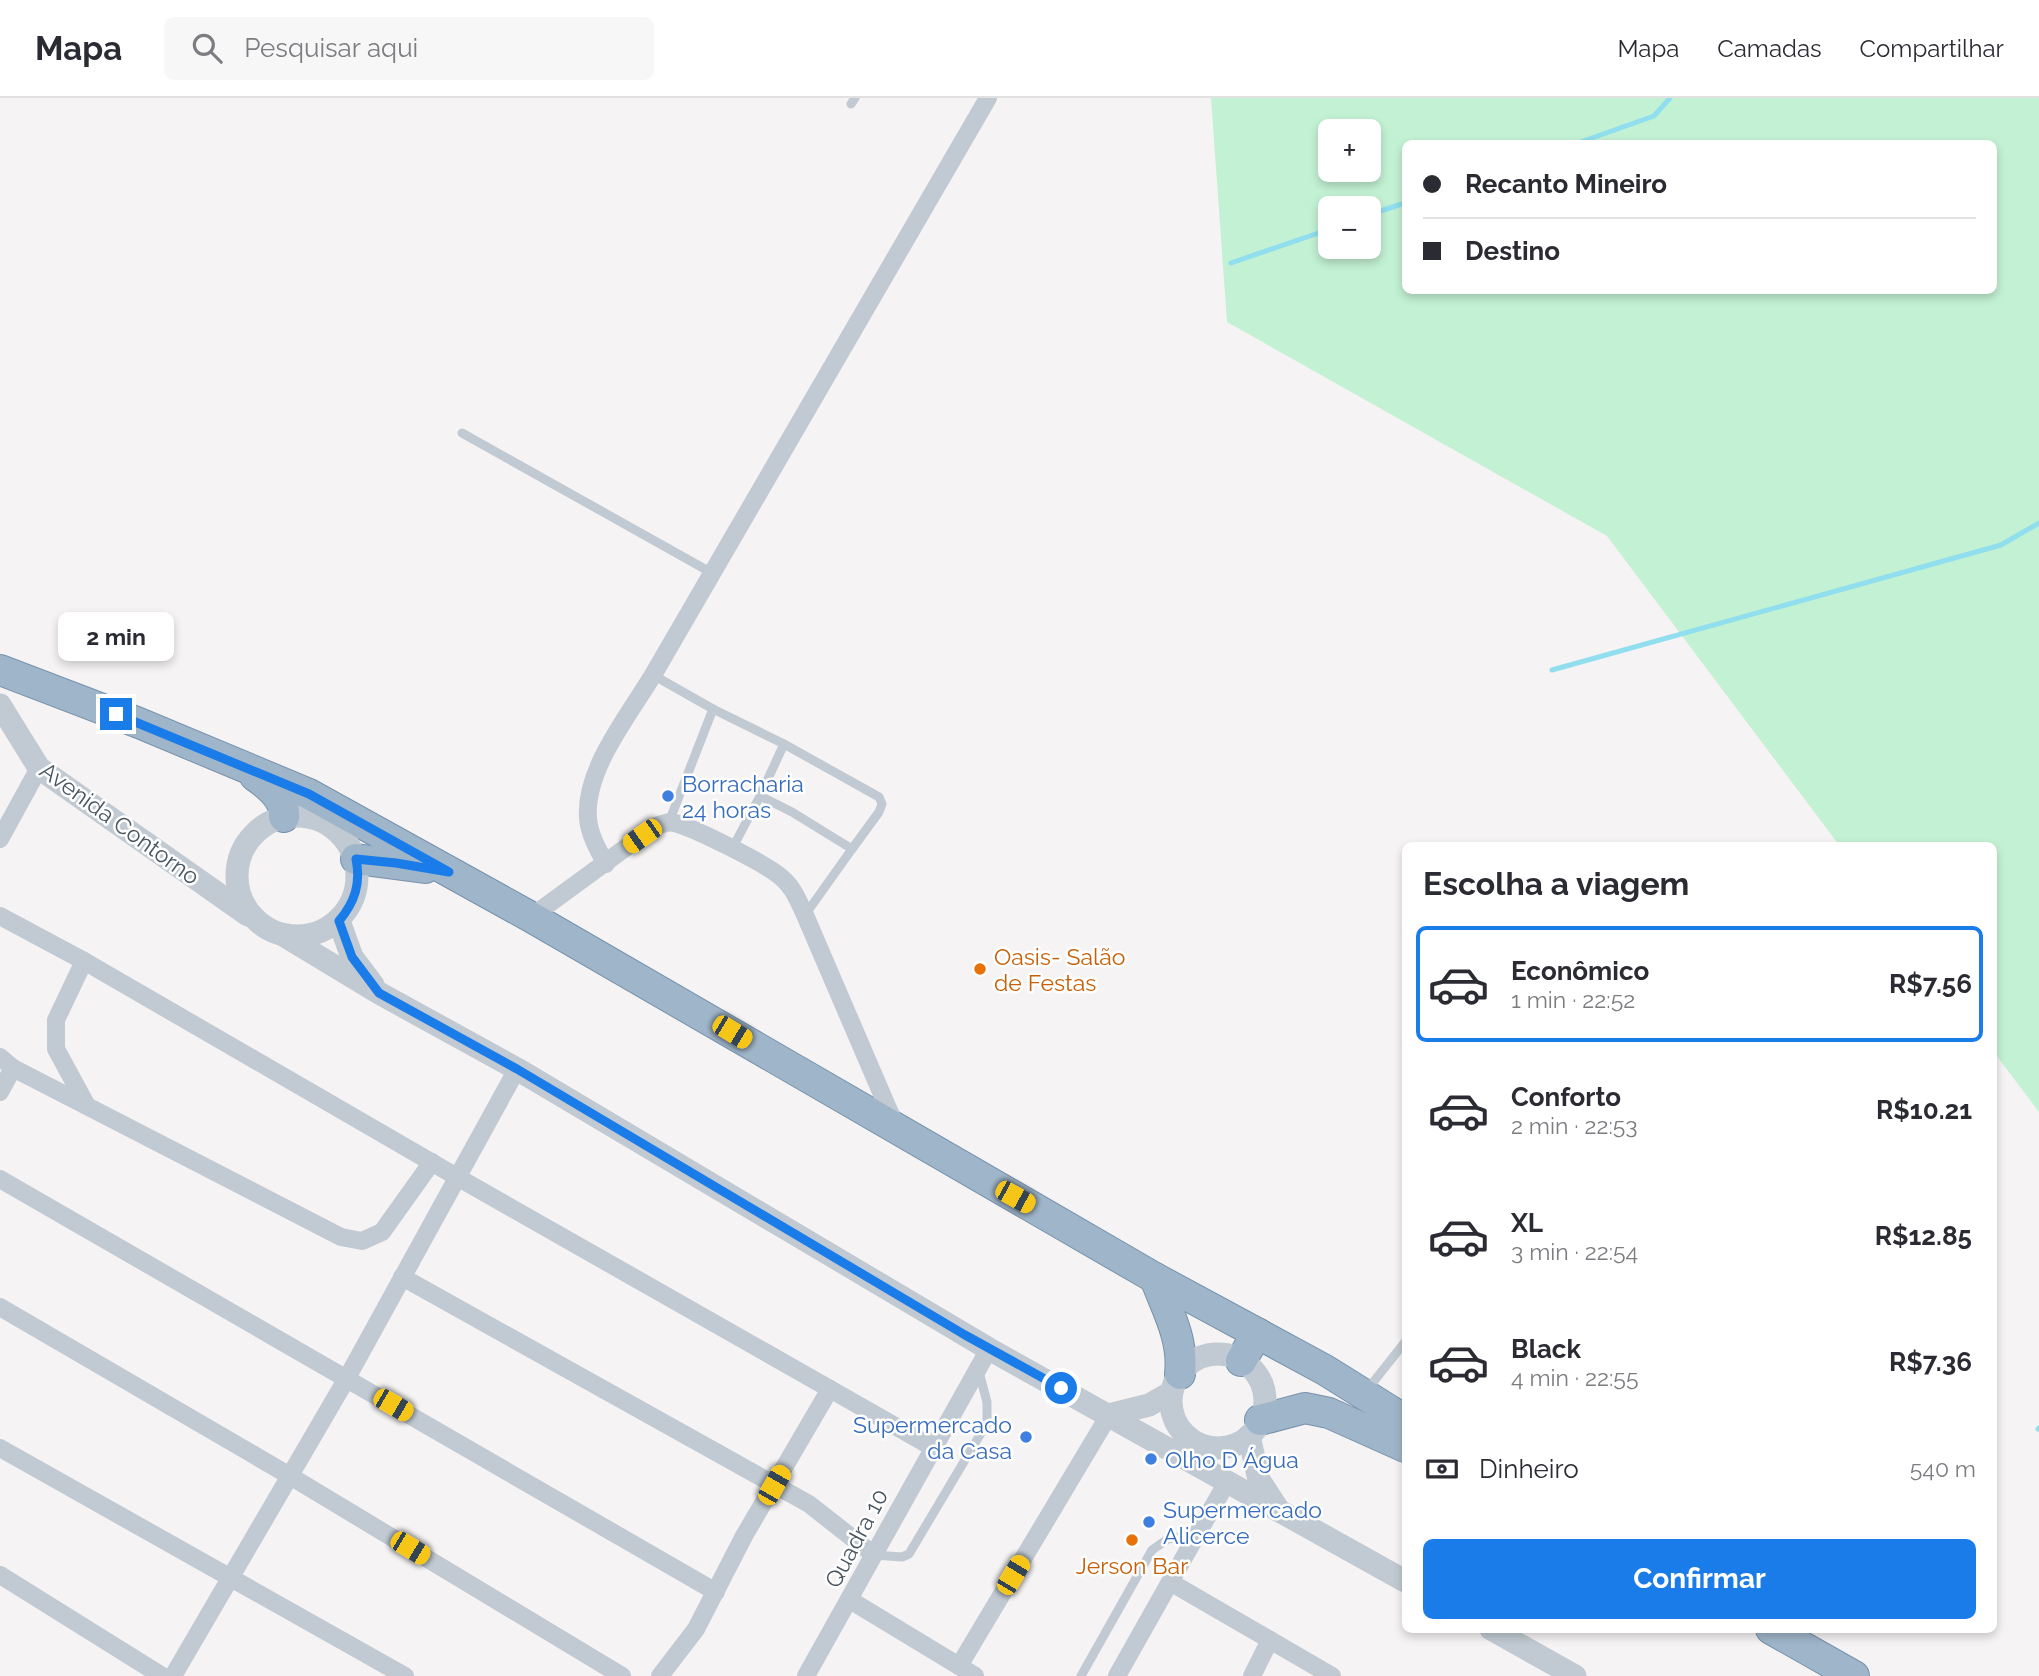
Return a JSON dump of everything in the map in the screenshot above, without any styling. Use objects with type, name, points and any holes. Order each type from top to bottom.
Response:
[{"type":"highway","points":[[0,670],[139,723],[309,794],[709,1018],[897,1131],[1155,1278],[1325,1370],[1402,1418]]},
{"type":"highway","points":[[238,764],[268,785],[285,810],[284,817]]},
{"type":"highway","points":[[356,859],[449,872]]},
{"type":"highway","points":[[1155,1278],[1179,1336],[1182,1356],[1176,1383]]},
{"type":"highway","points":[[1241,1361],[1256,1333]]},
{"type":"highway","points":[[1255,1428],[1304,1409],[1329,1413],[1402,1446]]},
{"type":"highway","points":[[1778,1633],[1854,1676]]},
{"type":"street","points":[[606,863],[597,848],[588,819],[592,785],[601,759],[653,675],[983,100]]},
{"type":"street","name":"Avenida Contorno","points":[[0,705],[40,768],[260,924]]},
{"type":"street","points":[[2,833],[40,768]]},
{"type":"street","points":[[283,935],[295,937],[318,933],[339,921],[352,903],[356,892],[356,859],[345,839],[328,824],[306,817],[284,817],[259,829],[242,850],[238,863],[238,890],[243,903],[260,924],[517,1069],[983,1359],[1189,1449],[1227,1482],[1402,1579]]},
{"type":"street","points":[[531,917],[654,827],[669,822],[732,849],[781,877],[792,889],[805,915],[897,1131]]},
{"type":"street","points":[[0,916],[84,961],[932,1447]]},
{"type":"street","points":[[339,921],[352,957],[379,993]]},
{"type":"street","points":[[84,961],[55,1020],[56,1049],[87,1106]]},
{"type":"street","points":[[0,1092],[7,1063],[341,1237],[362,1241],[382,1232],[432,1162]]},
{"type":"street","points":[[173,1676],[347,1378],[517,1069]]},
{"type":"street","points":[[0,1179],[716,1592]]},
{"type":"street","points":[[402,1277],[809,1504],[874,1555]]},
{"type":"street","points":[[0,1307],[290,1476],[622,1676]]},
{"type":"street","points":[[959,1666],[1109,1415],[1149,1405],[1176,1383],[1194,1361],[1203,1357],[1223,1355],[1241,1361],[1256,1374],[1264,1392],[1265,1401],[1255,1428],[1241,1442],[1222,1448],[1189,1449]]},
{"type":"street","name":"Quadra 10","points":[[812,1672],[932,1447],[983,1359]]},
{"type":"street","points":[[1176,1383],[1171,1411],[1189,1449]]},
{"type":"street","points":[[660,1676],[696,1629],[830,1389]]},
{"type":"street","points":[[1255,1428],[1259,1480],[1280,1511]]},
{"type":"street","points":[[0,1448],[405,1676]]},
{"type":"street","points":[[1117,1676],[1195,1534],[1227,1482]]},
{"type":"street","points":[[0,1575],[163,1676]]},
{"type":"street","points":[[1170,1582],[1332,1676]]},
{"type":"street","points":[[850,1600],[975,1676]]},
{"type":"street","points":[[1498,1633],[1575,1676]]},
{"type":"street","points":[[1252,1676],[1270,1640]]},
{"type":"lane","points":[[462,433],[712,573]]},
{"type":"lane","points":[[653,675],[879,797],[882,804],[879,812],[805,915]]},
{"type":"lane","points":[[669,822],[713,709]]},
{"type":"lane","points":[[732,849],[784,744]]},
{"type":"lane","points":[[760,796],[792,812],[852,849]]},
{"type":"lane","points":[[1364,1394],[1402,1346]]},
{"type":"lane","points":[[874,1555],[902,1557],[909,1554],[987,1423],[988,1402],[983,1359]]},
{"type":"lane","points":[[1081,1676],[1152,1550],[1168,1539],[1195,1534]]},
{"type":"green space","points":[[1211,98],[2039,98],[2039,1112],[1997,1056],[1997,842],[1837,842],[1607,536],[1227,322]]},
{"type":"waterway","points":[[1586,140],[1654,116],[1670,98]]},
{"type":"waterway","points":[[1381,211],[1402,204]]},
{"type":"waterway","points":[[1231,263],[1318,233]]},
{"type":"waterway","points":[[1552,670],[2001,545],[2039,523]]},
{"type":"place","name":"Borracharia 24 horas","points":[[668,796]]},
{"type":"place","name":"Oasis- Salão de Festas","points":[[980,969]]},
{"type":"place","name":"Supermercado da Casa","points":[[1026,1437]]},
{"type":"place","name":"Olho D Água","points":[[1151,1459]]},
{"type":"place","name":"Supermercado Alicerce","points":[[1149,1522]]},
{"type":"place","name":"Jerson Bar","points":[[1132,1540]]},
{"type":"route","points":[[116,714],[309,794],[449,872],[356,859],[356,892],[352,903],[339,921],[352,957],[379,993],[517,1069],[965,1335],[1061,1388]]}]
